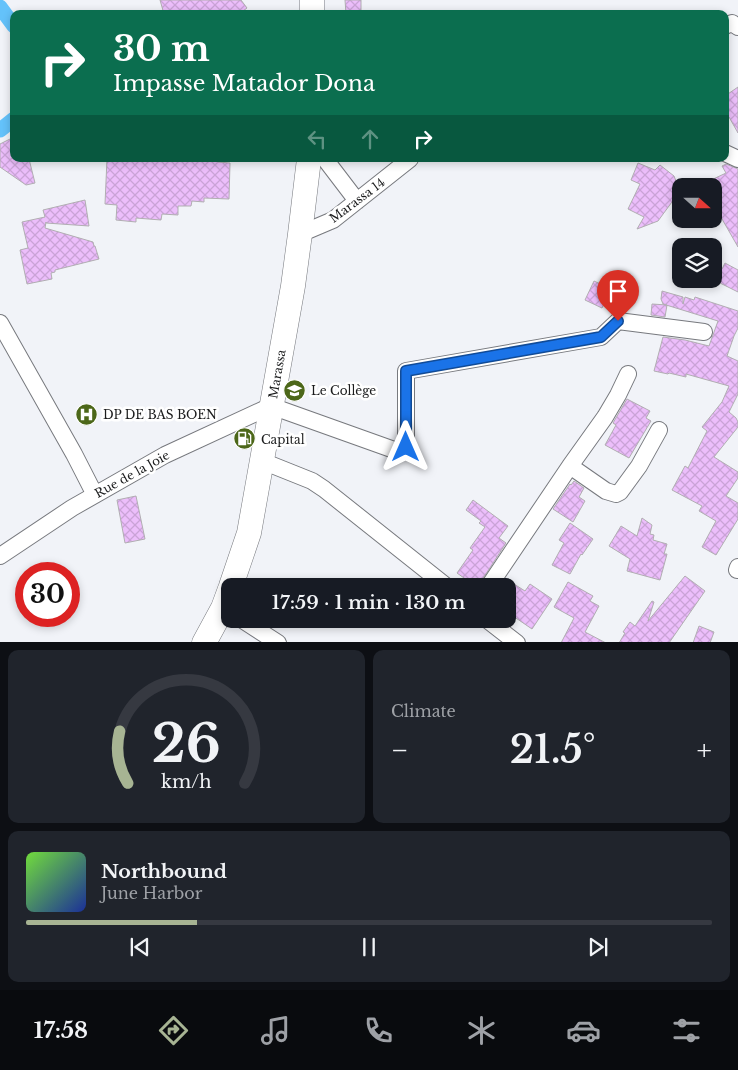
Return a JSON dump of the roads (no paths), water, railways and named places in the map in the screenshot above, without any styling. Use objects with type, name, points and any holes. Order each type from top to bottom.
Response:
[{"type":"main road","name":"Marassa","points":[[237,578],[249,533],[292,286],[309,162]]},
{"type":"main road","name":"Marassa","points":[[204,642],[221,617]]},
{"type":"street","points":[[327,162],[357,201]]},
{"type":"street","name":"Marassa 14","points":[[300,234],[333,220],[406,162]]},
{"type":"street","points":[[271,406],[397,452],[406,447],[406,371],[601,337],[618,321],[704,332]]},
{"type":"street","points":[[0,323],[95,495]]},
{"type":"street","points":[[494,578],[605,417],[628,374]]},
{"type":"street","name":"Rue de la Joie","points":[[0,556],[72,508],[165,454],[271,406]]},
{"type":"street","points":[[570,466],[606,491],[616,494],[620,492],[638,466],[659,430]]},
{"type":"street","points":[[262,461],[312,481],[324,489],[436,578]]},
{"type":"street","points":[[261,628],[278,642]]},
{"type":"street","points":[[498,628],[517,642]]},
{"type":"waterway","points":[[0,7],[10,21]]},
{"type":"waterway","points":[[0,130],[10,122]]},
{"type":"place","name":"Le Collège","points":[[295,390]]},
{"type":"place","name":"DP DE BAS BOEN","points":[[87,414]]},
{"type":"place","name":"Capital","points":[[245,439]]}]
